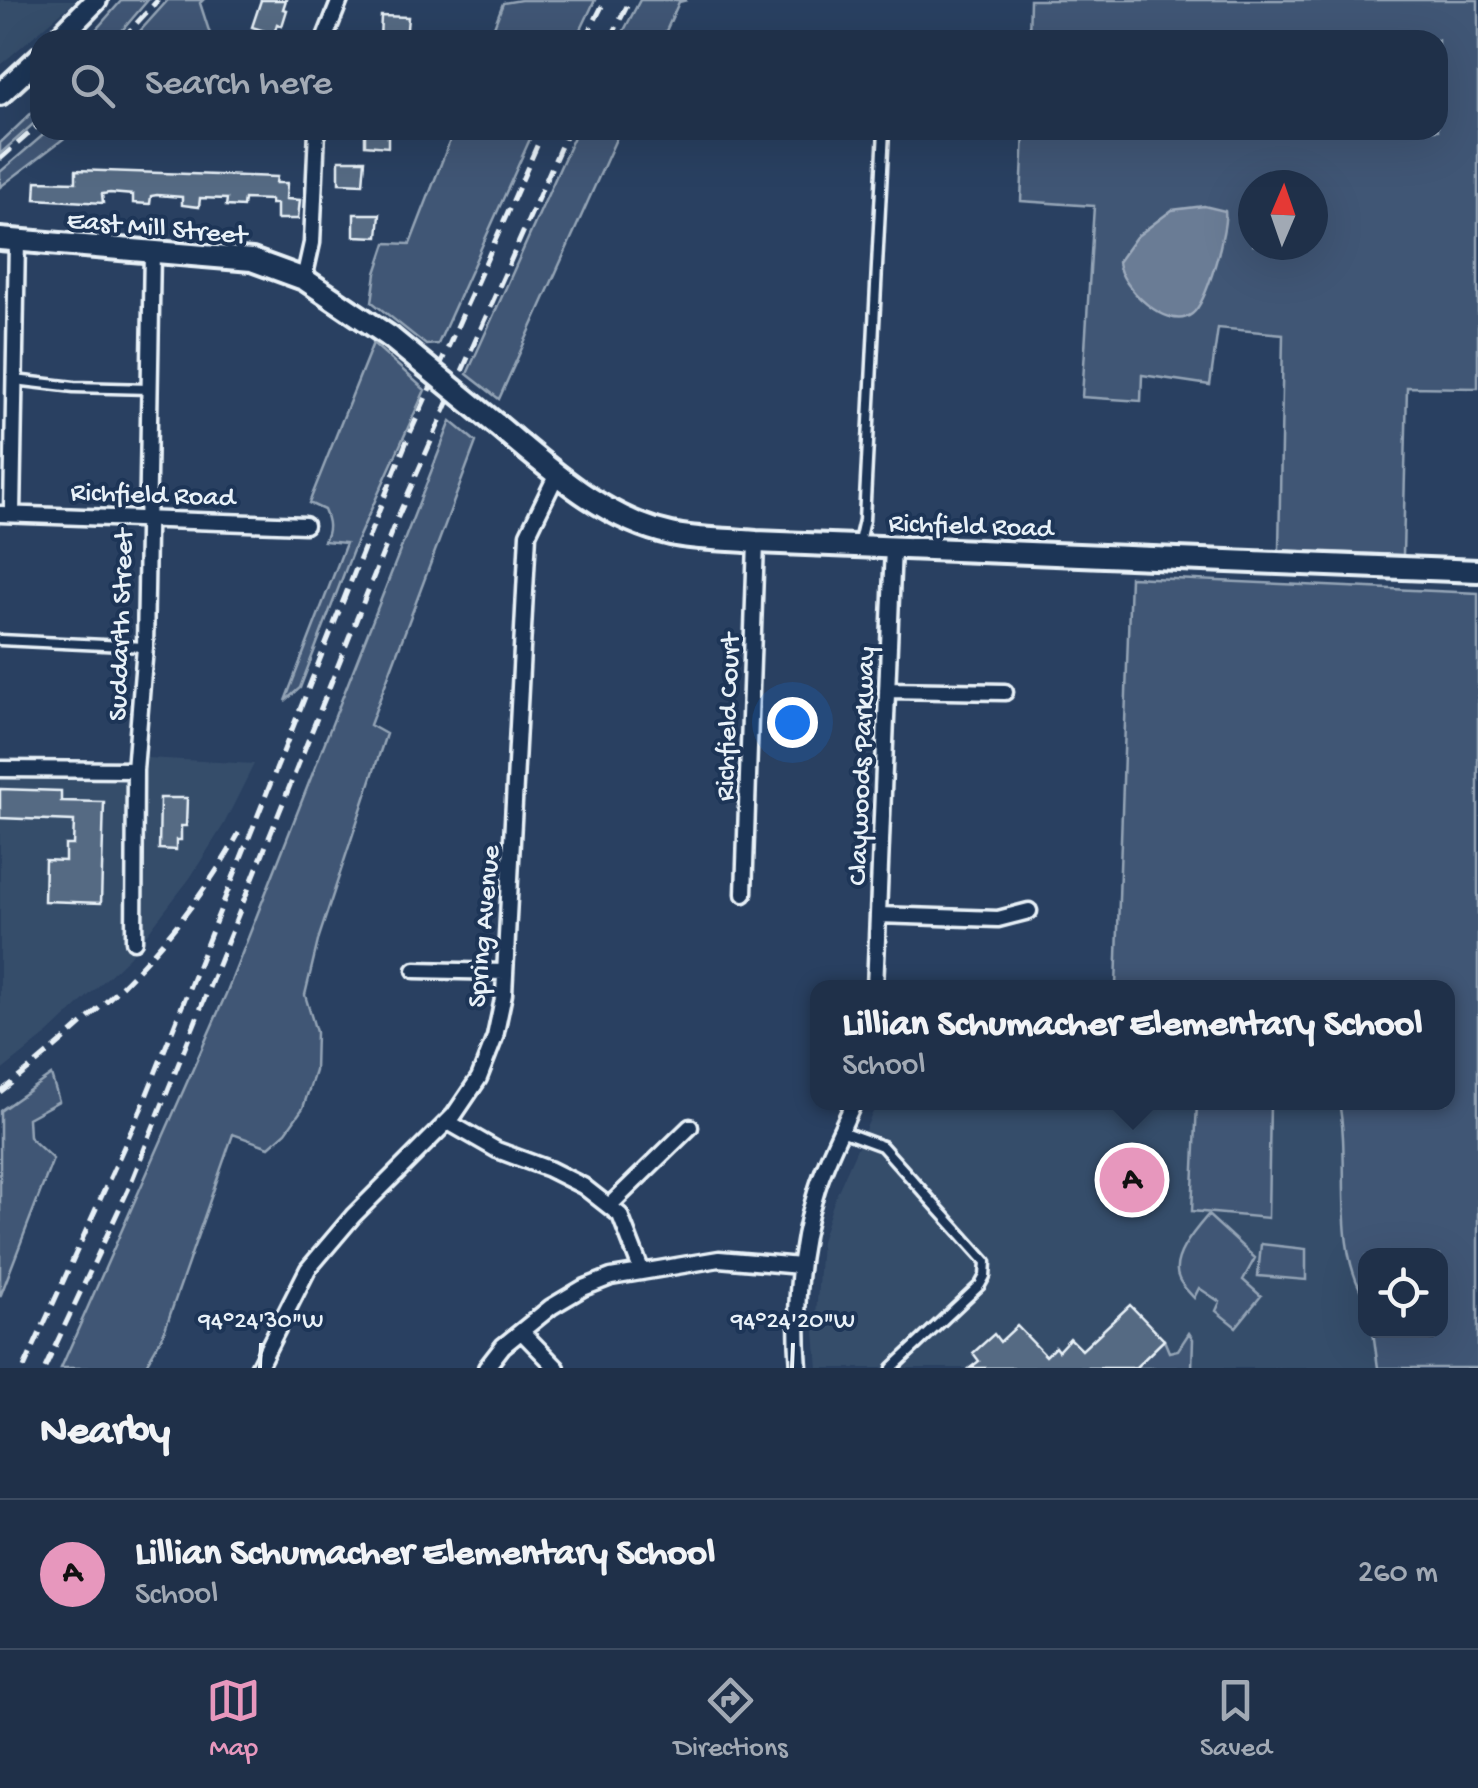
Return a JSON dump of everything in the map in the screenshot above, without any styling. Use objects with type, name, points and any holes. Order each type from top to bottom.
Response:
[{"type":"street","points":[[67,30],[96,0]]},
{"type":"street","points":[[328,30],[340,0]]},
{"type":"street","points":[[0,94],[30,66]]},
{"type":"street","points":[[304,279],[312,243],[317,140]]},
{"type":"street","points":[[6,514],[14,380],[9,240]]},
{"type":"street","name":"East Mill Street","points":[[9,240],[241,258],[282,269],[304,279],[390,336],[496,424]]},
{"type":"street","name":"Suddarth Street","points":[[134,942],[135,770],[145,647],[152,251]]},
{"type":"street","name":"Richfield Road","points":[[496,424],[585,496],[672,534],[756,542],[1478,572]]},
{"type":"street","name":"Spring Avenue","points":[[258,1368],[308,1269],[353,1216],[448,1122],[479,1078],[496,1037],[506,972],[528,534],[556,474]]},
{"type":"street","name":"Richfield Road","points":[[6,514],[304,525]]},
{"type":"street","name":"Richfield Court","points":[[744,894],[756,542]]},
{"type":"street","name":"Claywoods Parkway","points":[[876,980],[893,547]]},
{"type":"street","points":[[887,690],[1005,692]]},
{"type":"street","points":[[0,769],[135,770]]},
{"type":"street","points":[[878,915],[998,919],[1029,911]]},
{"type":"street","points":[[414,970],[506,972]]},
{"type":"street","points":[[799,1368],[795,1326],[800,1266],[817,1188],[850,1110]]},
{"type":"street","points":[[448,1122],[497,1150],[583,1186],[610,1206],[620,1215],[642,1272]]},
{"type":"street","points":[[610,1206],[690,1127]]},
{"type":"street","points":[[486,1368],[503,1346],[551,1307],[611,1277],[719,1259],[800,1266]]},
{"type":"street","points":[[522,1332],[557,1368]]},
{"type":"lane","points":[[858,546],[864,520],[883,140]]},
{"type":"lane","points":[[14,380],[149,389]]},
{"type":"lane","points":[[0,640],[145,647]]},
{"type":"lane","points":[[841,1131],[882,1146],[986,1262],[980,1285],[892,1368]]},
{"type":"shaded area","points":[[0,0],[76,0],[41,30],[30,30],[30,39],[0,65]]},
{"type":"shaded area","points":[[122,0],[148,0],[122,30],[96,30]]},
{"type":"shaded area","points":[[168,0],[203,0],[200,3],[209,30],[141,30]]},
{"type":"shaded area","points":[[595,0],[581,30],[493,30],[503,3]]},
{"type":"shaded area","points":[[640,0],[687,0],[679,2],[666,30],[624,30]]},
{"type":"shaded area","points":[[1030,0],[1478,0],[1478,388],[1407,387],[1403,555],[1279,550],[1283,334],[1218,328],[1210,385],[1142,375],[1141,401],[1082,397],[1094,206],[1021,201],[1024,140],[1448,140],[1448,30],[1029,30]]},
{"type":"shaded area","points":[[30,114],[30,127],[0,154],[0,143]]},
{"type":"shaded area","points":[[37,140],[62,140],[0,187],[0,172]]},
{"type":"shaded area","points":[[450,140],[530,140],[438,344],[426,345],[372,302],[386,243],[410,244]]},
{"type":"shaded area","points":[[572,140],[616,140],[499,399],[467,374]]},
{"type":"shaded area","points":[[1204,206],[1225,211],[1215,264],[1198,307],[1182,318],[1171,317],[1136,294],[1118,262],[1136,237],[1172,210]]},
{"type":"shaded area","points":[[373,343],[425,390],[355,545],[300,688],[285,701],[346,543],[324,541],[328,526],[324,510],[309,503]]},
{"type":"shaded area","points":[[451,421],[476,442],[370,725],[386,734],[319,937],[305,995],[316,1032],[315,1071],[303,1108],[269,1147],[233,1134],[163,1335],[144,1368],[61,1368],[226,994]]},
{"type":"shaded area","points":[[1130,577],[1478,593],[1478,1368],[1378,1368],[1374,1338],[1448,1338],[1448,1248],[1358,1248],[1358,1283],[1345,1229],[1340,1110],[1455,1110],[1455,980],[1116,980]]},
{"type":"shaded area","points":[[147,758],[254,764],[224,824],[190,878],[129,957],[49,1033],[0,1072],[0,775],[145,780]]},
{"type":"shaded area","points":[[51,1075],[59,1101],[28,1118],[29,1137],[53,1159],[0,1297],[0,1111]]},
{"type":"shaded area","points":[[874,1110],[1422,1110],[1369,1248],[1358,1248],[1358,1338],[1416,1338],[1414,1368],[818,1368],[815,1332],[821,1241],[835,1198]]},
{"type":"shaded area","points":[[1197,1110],[1270,1110],[1268,1218],[1192,1211]]},
{"type":"shaded area","points":[[1208,1215],[1255,1258],[1243,1280],[1261,1296],[1236,1327],[1216,1311],[1220,1302],[1199,1288],[1194,1298],[1180,1282],[1177,1271],[1185,1245]]},
{"type":"shaded area","points":[[1261,1244],[1306,1249],[1306,1280],[1258,1276]]},
{"type":"shaded area","points":[[1189,1333],[1193,1339],[1192,1368],[1135,1368],[1164,1340],[1169,1352],[1178,1350]]},
{"type":"building","points":[[261,0],[286,0],[282,26],[277,24],[275,30],[252,27]]},
{"type":"building","points":[[381,16],[408,17],[407,30],[380,30]]},
{"type":"building","points":[[365,140],[388,140],[388,147],[365,145]]},
{"type":"building","points":[[339,160],[365,160],[363,184],[339,183]]},
{"type":"building","points":[[76,170],[277,177],[276,183],[287,183],[286,199],[300,200],[298,219],[277,219],[277,204],[271,204],[271,200],[244,199],[243,207],[226,206],[227,199],[200,198],[199,207],[182,205],[182,197],[157,195],[151,196],[150,204],[133,203],[133,195],[110,193],[102,194],[103,203],[35,199],[36,181],[76,182]]},
{"type":"building","points":[[354,214],[380,214],[378,237],[354,236]]},
{"type":"building","points":[[0,789],[61,791],[61,801],[104,802],[101,903],[44,901],[45,860],[65,861],[65,845],[73,845],[74,821],[0,818]]},
{"type":"building","points":[[160,798],[187,798],[186,826],[181,826],[176,850],[159,849]]},
{"type":"building","points":[[1130,1305],[1164,1340],[1135,1368],[970,1368],[979,1361],[973,1353],[994,1334],[1000,1342],[1017,1326],[1046,1356],[1055,1347],[1058,1351],[1070,1338],[1082,1350]]},
{"type":"railway","points":[[130,30],[158,0]]},
{"type":"railway","points":[[590,30],[605,0]]},
{"type":"railway","points":[[615,30],[630,0]]},
{"type":"railway","points":[[0,159],[30,133]]},
{"type":"railway","points":[[24,1368],[141,1109],[408,438],[540,140]]},
{"type":"railway","points":[[45,1368],[128,1190],[393,528],[564,140]]},
{"type":"railway","points":[[0,1092],[69,1036],[163,942],[239,833]]},
{"type":"place","name":"Lillian Schumacher Elementary School","points":[[1132,1180]]}]
